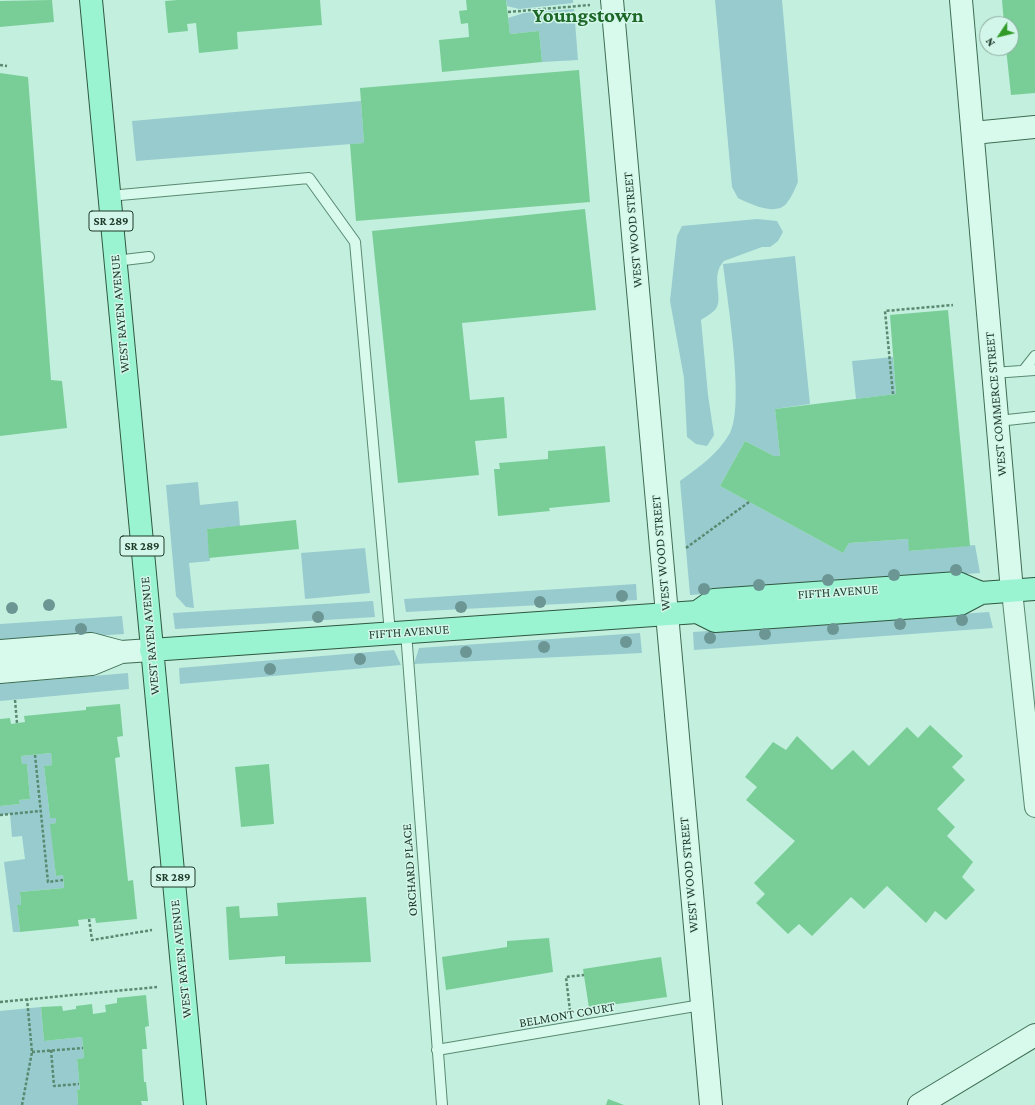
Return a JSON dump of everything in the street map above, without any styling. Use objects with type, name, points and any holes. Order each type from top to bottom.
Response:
[{"type":"main road","name":"WEST RAYEN AVENUE","points":[[91,0],[195,1105]]},
{"type":"main road","name":"FIFTH AVENUE","points":[[151,650],[697,612],[714,600],[958,583],[981,593],[1035,589]]},
{"type":"street","name":"WEST COMMERCE STREET","points":[[961,0],[1012,591],[1032,742],[1035,807]]},
{"type":"street","name":"WEST WOOD STREET","points":[[612,2],[711,1105]]},
{"type":"street","points":[[973,133],[1035,127]]},
{"type":"street","name":"FIFTH AVENUE","points":[[0,651],[91,644],[121,652]]},
{"type":"street","name":"FIFTH AVENUE","points":[[0,672],[92,664],[121,652],[151,650]]},
{"type":"street","points":[[920,1105],[1035,1035]]},
{"type":"lane","name":"ORCHARD PLACE","points":[[109,196],[308,178],[355,242],[398,633],[442,1105]]},
{"type":"lane","points":[[115,261],[149,257]]},
{"type":"lane","points":[[1024,370],[1035,356]]},
{"type":"lane","points":[[993,373],[1035,370]]},
{"type":"lane","points":[[998,421],[1033,420]]},
{"type":"lane","name":"BELMONT COURT","points":[[437,1050],[701,1005]]},
{"type":"path","points":[[508,12],[612,2]]},
{"type":"path","points":[[0,65],[7,66]]},
{"type":"path","points":[[893,394],[885,311],[953,305]]},
{"type":"path","points":[[686,548],[749,502]]},
{"type":"path","points":[[15,700],[17,723]]},
{"type":"path","points":[[35,755],[48,882],[63,880]]},
{"type":"path","points":[[0,815],[41,811]]},
{"type":"path","points":[[89,919],[92,940],[152,930]]},
{"type":"path","points":[[571,1027],[566,977],[584,975]]},
{"type":"path","points":[[0,1002],[157,987]]},
{"type":"path","points":[[22,1105],[32,1052],[26,999]]},
{"type":"path","points":[[32,1052],[83,1048]]},
{"type":"path","points":[[51,1050],[54,1086],[79,1084]]},
{"type":"shaded area","points":[[506,0],[573,0],[573,3],[519,9],[507,6]]},
{"type":"shaded area","points":[[715,0],[782,0],[798,182],[786,204],[776,209],[762,208],[738,198],[732,187]]},
{"type":"shaded area","points":[[574,9],[578,60],[542,62],[539,31],[510,34],[508,18],[524,13]]},
{"type":"shaded area","points":[[361,101],[364,143],[136,161],[132,121]]},
{"type":"shaded area","points":[[757,219],[777,221],[783,232],[778,241],[770,247],[762,247],[724,261],[720,267],[717,280],[718,305],[715,310],[701,320],[708,395],[714,435],[707,446],[696,444],[687,437],[684,378],[670,301],[677,236],[682,226]]},
{"type":"shaded area","points":[[795,256],[810,404],[775,409],[780,456],[774,456],[745,441],[720,486],[843,553],[849,543],[908,539],[910,551],[975,545],[980,573],[690,595],[680,481],[708,460],[725,441],[730,433],[734,419],[736,400],[734,351],[723,264]]},
{"type":"shaded area","points":[[893,357],[896,394],[856,399],[852,361]]},
{"type":"shaded area","points":[[198,482],[200,505],[238,501],[240,526],[207,529],[210,561],[189,563],[194,608],[186,607],[176,596],[166,485]]},
{"type":"shaded area","points":[[365,548],[370,593],[305,599],[301,553]]},
{"type":"shaded area","points":[[636,584],[637,600],[406,612],[404,599]]},
{"type":"shaded area","points":[[373,601],[375,617],[175,629],[173,613]]},
{"type":"shaded area","points":[[989,612],[993,628],[694,650],[693,632]]},
{"type":"shaded area","points":[[122,616],[124,634],[0,642],[0,624]]},
{"type":"shaded area","points":[[640,633],[642,653],[414,664],[419,648]]},
{"type":"shaded area","points":[[394,650],[401,665],[180,684],[179,668]]},
{"type":"shaded area","points":[[128,673],[129,689],[0,701],[0,684]]},
{"type":"shaded area","points":[[51,753],[52,765],[44,766],[50,818],[56,818],[56,823],[51,824],[56,876],[63,875],[64,888],[20,892],[21,905],[17,905],[20,932],[13,932],[4,862],[25,859],[22,836],[12,837],[10,814],[0,815],[0,806],[20,804],[19,800],[30,799],[27,764],[22,764],[21,756]]},
{"type":"shaded area","points":[[41,1007],[44,1041],[82,1037],[84,1058],[77,1059],[80,1089],[77,1090],[78,1105],[0,1105],[0,1011]]},
{"type":"building","points":[[52,0],[54,22],[0,27],[0,1]]},
{"type":"building","points":[[320,0],[322,25],[237,32],[238,49],[199,53],[196,23],[187,24],[188,31],[168,33],[165,1]]},
{"type":"building","points":[[466,0],[506,0],[510,34],[539,31],[542,62],[442,72],[439,40],[469,37],[468,23],[461,24],[459,11],[467,10]]},
{"type":"building","points":[[1002,0],[1035,0],[1035,93],[1011,95],[1007,56],[1019,56],[1019,16],[1003,16]]},
{"type":"building","points":[[579,70],[590,202],[356,221],[350,144],[364,143],[360,88]]},
{"type":"building","points":[[0,73],[28,77],[51,380],[62,381],[67,428],[0,436]]},
{"type":"building","points":[[585,209],[596,310],[462,323],[470,400],[504,397],[507,438],[475,441],[479,475],[398,483],[372,231]]},
{"type":"building","points":[[948,310],[970,546],[909,551],[908,539],[849,543],[843,553],[720,486],[745,441],[774,456],[780,456],[775,409],[896,394],[890,315]]},
{"type":"building","points":[[605,446],[610,502],[549,508],[550,511],[498,516],[494,469],[500,469],[499,463],[548,459],[548,451]]},
{"type":"building","points":[[296,520],[299,549],[209,558],[207,529]]},
{"type":"building","points":[[120,704],[123,736],[117,737],[120,757],[115,758],[128,881],[133,880],[137,919],[96,923],[95,918],[78,920],[79,926],[20,932],[17,905],[21,905],[20,892],[64,888],[63,875],[56,876],[50,824],[56,823],[56,818],[50,818],[44,766],[52,765],[51,753],[21,756],[22,764],[27,764],[30,799],[19,800],[20,804],[0,806],[0,719],[10,718],[11,724],[25,722],[24,716],[86,710],[86,707]]},
{"type":"building","points":[[930,725],[963,756],[952,767],[965,780],[937,809],[955,827],[947,836],[973,862],[962,877],[975,890],[946,920],[935,911],[926,923],[887,886],[864,909],[851,897],[812,936],[799,924],[788,934],[756,903],[765,894],[754,883],[795,841],[746,800],[757,787],[745,777],[773,742],[786,750],[797,736],[832,770],[853,750],[869,766],[907,727],[918,738]]},
{"type":"building","points":[[269,764],[274,824],[241,827],[235,767]]},
{"type":"building","points":[[366,897],[371,962],[285,964],[285,956],[229,960],[226,907],[239,906],[240,918],[278,916],[277,903]]},
{"type":"building","points":[[549,938],[553,972],[446,990],[442,957],[507,947],[507,941]]},
{"type":"building","points":[[661,957],[667,997],[589,1008],[583,969]]},
{"type":"building","points":[[146,995],[149,1026],[145,1027],[147,1049],[142,1049],[144,1082],[146,1082],[148,1101],[141,1101],[142,1105],[78,1105],[77,1090],[80,1089],[77,1059],[84,1058],[82,1037],[44,1041],[41,1007],[62,1006],[63,1011],[76,1009],[76,1006],[92,1004],[93,1014],[106,1012],[105,1005],[117,1003],[117,998]]},
{"type":"building","points":[[608,1099],[624,1105],[606,1105]]},
{"type":"district","name":"Youngstown","points":[[588,16]]}]
